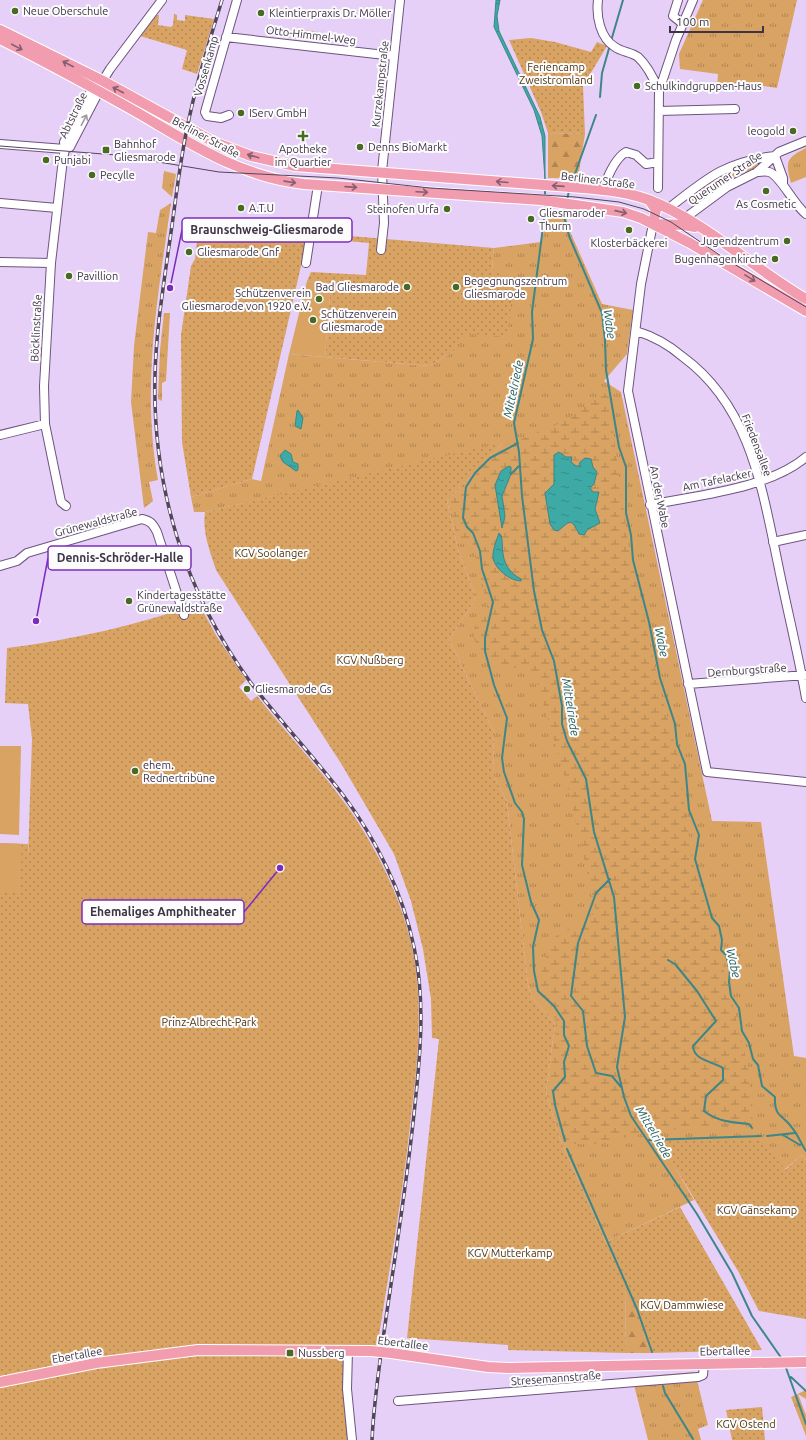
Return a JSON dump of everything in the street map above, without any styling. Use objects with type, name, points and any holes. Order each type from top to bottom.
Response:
[{"type":"main road","name":"Berliner Straße","points":[[0,30],[103,81],[198,134],[225,147],[251,156],[295,166],[382,171],[603,190],[649,200],[669,208],[686,218],[806,299]]},
{"type":"main road","name":"Berliner Straße","points":[[0,38],[97,90],[209,155],[236,167],[275,180],[383,190],[541,200],[571,203],[623,212],[655,221],[806,311]]},
{"type":"main road","points":[[649,200],[656,210],[655,221]]},
{"type":"main road","points":[[655,221],[669,208],[673,223],[680,237]]},
{"type":"main road","points":[[673,223],[686,218]]},
{"type":"main road","points":[[655,221],[684,225],[703,230]]},
{"type":"main road","name":"Ebertallee","points":[[0,1382],[96,1363],[198,1350],[371,1351],[488,1367],[508,1368],[806,1362]]},
{"type":"street","name":"Abtstraße","points":[[66,149],[70,147],[96,97],[97,90],[118,58],[162,0]]},
{"type":"street","name":"Vossenkamp","points":[[229,115],[221,118],[207,116],[205,112],[237,0]]},
{"type":"street","name":"Kurzekampstraße","points":[[382,171],[400,0]]},
{"type":"street","points":[[598,0],[597,7],[602,32],[606,40],[615,47],[637,57],[654,78],[659,92]]},
{"type":"street","points":[[678,0],[673,16],[683,24]]},
{"type":"street","points":[[658,188],[659,92],[693,0]]},
{"type":"street","name":"Otto-Himmel-Weg","points":[[226,37],[394,56]]},
{"type":"street","points":[[659,111],[735,110]]},
{"type":"street","name":"Querumer Straße","points":[[686,218],[727,187],[757,172],[779,152],[806,141]]},
{"type":"street","points":[[0,144],[66,149]]},
{"type":"street","name":"Böcklinstraße","points":[[66,149],[57,208],[51,263],[45,366],[45,424],[56,485],[61,502],[66,506]]},
{"type":"street","points":[[603,190],[608,175],[622,154],[626,152],[636,155],[646,164],[658,162]]},
{"type":"street","points":[[775,156],[773,164],[775,176]]},
{"type":"street","points":[[775,156],[783,178],[783,186]]},
{"type":"street","name":"Querumer Straße","points":[[669,208],[710,176],[755,158],[775,156]]},
{"type":"street","points":[[381,250],[384,223],[382,171]]},
{"type":"street","points":[[757,172],[765,171],[775,176],[797,206],[806,214]]},
{"type":"street","points":[[306,264],[318,185]]},
{"type":"street","points":[[0,203],[57,208]]},
{"type":"street","name":"An der Wabe","points":[[655,221],[641,284],[628,391],[650,505],[707,772],[806,782]]},
{"type":"street","points":[[0,262],[51,263]]},
{"type":"street","name":"Friedensallee","points":[[636,330],[657,339],[695,365],[727,402],[738,421],[760,481],[804,676],[806,698]]},
{"type":"street","points":[[0,435],[45,424]]},
{"type":"street","name":"Am Tafelacker","points":[[650,505],[760,481],[780,474],[806,457]]},
{"type":"street","name":"Grünewaldstraße","points":[[0,566],[17,561],[27,553],[142,519],[149,520],[157,532],[184,615]]},
{"type":"street","points":[[773,542],[806,535]]},
{"type":"street","name":"Dernburgstraße","points":[[688,684],[804,676]]},
{"type":"street","points":[[348,1350],[347,1389],[352,1440]]},
{"type":"street","name":"Stresemannstraße","points":[[398,1401],[698,1377],[703,1375],[704,1364]]},
{"type":"green space","points":[[703,0],[797,0],[777,88],[737,82],[732,86],[717,87],[718,74],[680,69],[679,54]]},
{"type":"green space","points":[[174,14],[177,15],[177,20],[185,21],[185,15],[214,19],[197,74],[182,69],[187,50],[140,36],[156,15],[159,15],[158,25],[171,27],[173,25]]},
{"type":"green space","points":[[293,29],[318,32],[317,40],[292,38]]},
{"type":"green space","name":"Feriencamp Zweistromland","points":[[531,38],[555,42],[591,52],[597,42],[607,46],[583,86],[585,134],[548,133],[541,112],[509,40]]},
{"type":"green space","points":[[548,133],[585,134],[578,178],[548,178]]},
{"type":"green space","points":[[806,148],[806,177],[791,183],[788,170],[789,161],[794,155]]},
{"type":"green space","points":[[760,161],[763,162],[760,166],[733,177],[697,203],[688,198],[722,176]]},
{"type":"green space","points":[[164,171],[176,174],[172,197],[162,188]]},
{"type":"green space","points":[[171,203],[153,341],[151,376],[153,445],[158,480],[149,482],[153,501],[144,508],[131,402],[134,346],[148,232],[156,233],[160,210]]},
{"type":"green space","points":[[550,211],[566,213],[568,227],[602,304],[633,310],[627,354],[604,381],[621,392],[712,821],[761,822],[794,1056],[806,1058],[806,1160],[802,1155],[784,1170],[659,1139],[694,1200],[606,1242],[561,1142],[546,1093],[555,1024],[531,996],[528,985],[507,802],[493,774],[494,732],[449,640],[476,598],[459,553],[447,501],[503,443],[205,512],[194,512],[191,497],[252,479],[261,481],[289,354],[429,366],[453,352],[492,270],[494,248],[541,242]]},
{"type":"green space","points":[[211,221],[307,240],[252,479],[191,497],[182,442],[181,335],[191,266],[195,259],[199,223]]},
{"type":"green space","points":[[314,233],[494,248],[492,270],[514,281],[507,337],[463,333],[453,352],[429,366],[325,357],[331,283],[307,281],[311,272],[366,275],[369,243],[316,238]]},
{"type":"green space","name":"Schützenverein Gliesmarode","points":[[307,281],[331,283],[325,357],[289,354]]},
{"type":"green space","points":[[164,313],[170,313],[166,381],[162,383],[162,401],[158,399],[160,350]]},
{"type":"green space","points":[[608,393],[628,542],[659,686],[678,756],[692,859],[716,939],[748,1066],[753,1124],[654,1131],[597,1144],[567,1144],[547,1094],[557,1023],[538,982],[553,938],[596,912],[568,788],[534,671],[490,664],[475,641],[474,630],[476,623],[488,607],[471,538],[459,545],[449,502],[503,446],[566,421],[600,394]],"holes":[[[571,462],[576,466],[579,466],[590,488],[597,494],[595,509],[600,523],[587,530],[570,521],[563,527],[550,524],[547,490],[553,484],[555,463]],[[501,471],[509,476],[502,496],[505,516],[503,527],[500,527],[501,521],[495,485]],[[502,537],[501,550],[507,567],[515,576],[521,579],[517,581],[503,572],[495,546],[498,539]]]},
{"type":"green space","points":[[504,442],[447,501],[459,553],[476,598],[449,640],[494,732],[493,774],[507,802],[528,985],[531,996],[555,1024],[546,1093],[561,1142],[606,1242],[680,1207],[762,1350],[651,1353],[625,1287],[626,1353],[508,1350],[508,1345],[407,1338],[439,1039],[432,1038],[431,999],[423,949],[411,901],[394,854],[342,765],[216,570],[209,549],[204,519],[205,512]]},
{"type":"green space","name":"Prinz-Albrecht-Park","points":[[199,604],[217,637],[246,680],[239,687],[251,701],[257,696],[317,768],[359,824],[379,859],[393,889],[400,905],[410,937],[418,988],[419,1025],[417,1062],[404,1175],[377,1348],[347,1346],[349,1440],[0,1440],[0,843],[28,844],[28,857],[32,739],[28,704],[5,703],[7,648],[56,641],[104,631],[152,619]]},
{"type":"green space","points":[[0,746],[21,746],[19,835],[0,834]]},
{"type":"green space","points":[[0,843],[22,844],[20,893],[0,892]]},
{"type":"green space","name":"KGV Gänsekamp","points":[[658,1139],[761,1140],[785,1170],[802,1155],[806,1160],[806,1319],[759,1311],[738,1271]]},
{"type":"green space","points":[[625,1285],[651,1353],[626,1353]]},
{"type":"green space","points":[[695,1372],[708,1425],[698,1429],[701,1440],[648,1440],[634,1385],[625,1378]]},
{"type":"green space","points":[[806,1390],[806,1399],[798,1394],[806,1415],[806,1436],[791,1397]]},
{"type":"green space","name":"KGV Ostend","points":[[762,1407],[765,1440],[732,1440],[726,1410]]},
{"type":"water","points":[[496,0],[500,0],[497,16],[499,31],[540,117],[545,136],[545,179],[542,136],[534,110],[494,27]]},
{"type":"water","points":[[298,410],[303,418],[301,429],[295,426]]},
{"type":"water","points":[[285,450],[291,454],[293,462],[298,464],[298,470],[296,471],[283,462],[280,456]]},
{"type":"water","points":[[559,452],[566,457],[572,457],[571,462],[576,466],[579,466],[580,462],[585,458],[591,459],[593,467],[597,472],[594,484],[590,488],[593,492],[599,492],[595,509],[600,523],[587,530],[584,535],[579,534],[574,525],[570,522],[558,531],[554,530],[550,524],[545,493],[554,484],[554,455]]},
{"type":"water","points":[[509,466],[511,467],[511,474],[502,496],[505,516],[502,528],[495,485],[501,471]]},
{"type":"water","points":[[499,533],[502,540],[504,560],[507,567],[521,579],[521,581],[508,577],[494,562],[493,552]]},
{"type":"waterway","name":"Wabe","points":[[611,41],[623,0]]},
{"type":"waterway","name":"Wabe","points":[[600,97],[602,73],[610,45]]},
{"type":"waterway","name":"Wabe","points":[[571,185],[596,115]]},
{"type":"waterway","name":"Mittelriede","points":[[545,188],[545,198]]},
{"type":"waterway","name":"Wabe","points":[[567,200],[569,191]]},
{"type":"waterway","name":"Mittelriede","points":[[546,204],[532,312],[533,339],[514,423],[519,452],[522,496],[534,591],[542,630],[554,661],[562,706],[562,724],[567,741],[586,779],[594,832],[614,897],[625,1017],[617,1067],[624,1097],[631,1116],[697,1214],[732,1273],[752,1316],[782,1359]]},
{"type":"waterway","name":"Wabe","points":[[565,206],[563,213],[569,236],[602,313],[606,370],[619,447],[626,467],[626,513],[631,535],[633,560],[649,622],[660,678],[675,724],[677,744],[685,764],[689,810],[699,835],[695,859],[712,918],[719,926],[722,940],[721,950],[726,955],[730,970],[729,982],[731,996],[739,1008],[742,1031],[749,1043],[753,1059],[758,1065],[762,1086],[775,1097],[776,1109],[795,1131],[806,1151]]},
{"type":"waterway","points":[[518,443],[490,458],[475,473],[466,487],[463,518],[467,527],[473,533],[480,551],[482,569],[493,602],[485,638],[485,651],[494,685],[507,718],[502,758],[504,772],[515,803],[522,812],[524,819],[522,865],[531,902],[539,920],[533,947],[534,971],[538,991],[554,1006],[564,1021],[564,1035],[569,1046],[564,1062],[565,1077],[553,1091],[555,1105],[565,1141]]},
{"type":"waterway","points":[[511,474],[519,466]]},
{"type":"waterway","points":[[610,879],[596,893],[578,943],[571,996],[583,1011],[587,1046],[596,1073],[612,1076],[621,1087]]},
{"type":"waterway","points":[[668,960],[675,964],[697,991],[716,1021],[693,1046],[694,1051],[700,1058],[723,1068],[723,1080],[706,1096],[704,1111],[709,1115],[720,1119],[749,1124],[752,1128]]},
{"type":"waterway","points":[[767,1136],[795,1133]]},
{"type":"waterway","points":[[783,1135],[800,1145]]},
{"type":"waterway","points":[[649,1140],[761,1136]]},
{"type":"waterway","points":[[567,1149],[637,1309],[652,1352]]},
{"type":"waterway","name":"Mittelriede","points":[[785,1365],[806,1424]]},
{"type":"waterway","points":[[791,1377],[806,1391]]},
{"type":"waterway","points":[[663,1386],[665,1393],[693,1439]]},
{"type":"tram line","points":[[0,146],[116,155],[219,172],[338,178],[430,188],[575,197],[619,202],[644,209],[671,222],[724,258],[806,307]]},
{"type":"railway","points":[[222,0],[201,68],[187,127],[178,178],[162,294],[155,375],[159,458],[177,537],[191,576],[208,613],[228,649],[251,683],[332,781],[355,812],[387,867],[403,907],[414,947],[420,988],[420,1051],[405,1188],[374,1408],[372,1440]]},
{"type":"place","name":"Neue Oberschule","points":[[15,11]]},
{"type":"place","name":"Kleintierpraxis Dr. Möller","points":[[261,13]]},
{"type":"place","name":"Schulkindgruppen-Haus","points":[[637,86]]},
{"type":"place","name":"IServ GmbH","points":[[241,113]]},
{"type":"place","name":"leogold","points":[[793,131]]},
{"type":"place","name":"Apotheke im Quartier","points":[[303,136]]},
{"type":"place","name":"Denns BioMarkt","points":[[360,147]]},
{"type":"place","name":"Bahnhof Gliesmarode","points":[[106,150]]},
{"type":"place","name":"Punjabi","points":[[46,160]]},
{"type":"place","name":"Pecylle","points":[[92,175]]},
{"type":"place","name":"As Cosmetic","points":[[766,191]]},
{"type":"place","name":"A.T.U","points":[[241,208]]},
{"type":"place","name":"Steinofen Urfa","points":[[447,209]]},
{"type":"place","name":"Gliesmaroder Thurm","points":[[531,219]]},
{"type":"place","name":"Klosterbäckerei","points":[[629,230]]},
{"type":"place","name":"Jugendzentrum","points":[[787,241]]},
{"type":"place","name":"Gliesmarode Gnf","points":[[189,252]]},
{"type":"place","name":"Bugenhagenkirche","points":[[775,259]]},
{"type":"place","name":"Pavillion","points":[[69,276]]},
{"type":"place","name":"Bad Gliesmarode","points":[[407,287]]},
{"type":"place","name":"Begegnungszentrum Gliesmarode","points":[[456,287]]},
{"type":"place","name":"Braunschweig-Gliesmarode","points":[[170,288]]},
{"type":"place","name":"Schützenverein Gliesmarode von 1920 e.V.","points":[[319,299]]},
{"type":"place","name":"Schützenverein Gliesmarode","points":[[313,320]]},
{"type":"place","name":"Kindertagesstätte Grünewaldstraße","points":[[129,601]]},
{"type":"place","name":"Dennis-Schröder-Halle","points":[[36,621]]},
{"type":"place","name":"Gliesmarode Gs","points":[[247,689]]},
{"type":"place","name":"ehem. Rednertribüne","points":[[135,771]]},
{"type":"place","name":"Ehemaliges Amphitheater","points":[[280,868]]},
{"type":"place","name":"Nussberg","points":[[290,1353]]},
{"type":"park label","name":"KGV Soolanger","points":[[271,553]]},
{"type":"park label","name":"KGV Nußberg","points":[[370,660]]},
{"type":"park label","name":"KGV Mutterkamp","points":[[510,1253]]},
{"type":"park label","name":"KGV Dammwiese","points":[[682,1305]]}]
